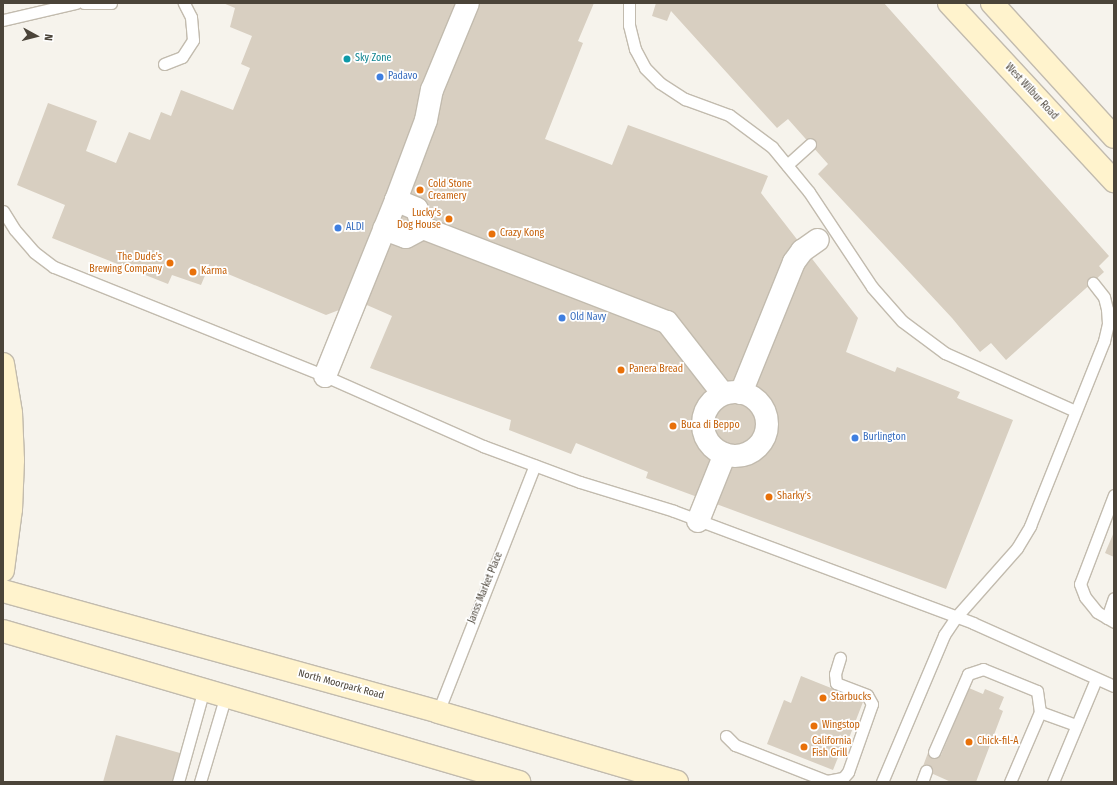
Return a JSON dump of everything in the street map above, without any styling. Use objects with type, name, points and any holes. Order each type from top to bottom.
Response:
[{"type":"main road","name":"West Wilbur Road","points":[[949,3],[1114,181]]},
{"type":"main road","points":[[992,3],[1114,137]]},
{"type":"main road","points":[[3,364],[11,413],[13,460],[11,509],[3,570]]},
{"type":"main road","name":"North Moorpark Road","points":[[3,591],[438,712],[677,782]]},
{"type":"main road","points":[[3,631],[226,695],[480,776],[519,782]]},
{"type":"street","points":[[325,376],[396,200],[426,120],[432,90],[468,3]]},
{"type":"street","points":[[396,200],[417,209],[423,228]]},
{"type":"street","points":[[384,229],[406,237],[423,228],[667,322],[732,394]]},
{"type":"street","points":[[732,394],[794,262],[802,251],[818,240]]},
{"type":"street","points":[[732,394],[751,396],[765,411],[766,432],[755,449],[746,454],[725,454],[708,441],[704,420],[714,400],[732,394]]},
{"type":"street","points":[[698,521],[725,454]]},
{"type":"lane","points":[[3,20],[76,3]]},
{"type":"lane","points":[[84,3],[111,3]]},
{"type":"lane","points":[[164,64],[182,56],[193,40],[191,17],[184,3]]},
{"type":"lane","points":[[629,3],[629,25],[635,49],[645,68],[660,83],[685,99],[729,116],[772,147],[787,165],[872,287],[902,321],[945,353],[1075,411]]},
{"type":"lane","points":[[787,165],[810,144]]},
{"type":"lane","points":[[3,211],[14,230],[34,252],[54,267],[325,376],[483,446],[698,521],[956,617],[1114,686]]},
{"type":"lane","points":[[882,782],[944,635],[956,617],[1024,538],[1104,341],[1108,323],[1104,296],[1093,282]]},
{"type":"lane","name":"Janss Market Place","points":[[438,712],[535,465]]},
{"type":"lane","points":[[1114,495],[1080,584],[1085,597],[1097,612],[1110,620],[1114,598]]},
{"type":"lane","points":[[726,736],[735,745],[827,781],[843,778],[848,772],[872,704],[867,695],[836,682],[835,674],[840,658]]},
{"type":"lane","points":[[934,752],[968,674],[983,669],[1037,691],[1040,712],[1010,782]]},
{"type":"lane","points":[[1053,782],[1075,725],[1096,679]]},
{"type":"lane","points":[[178,782],[204,689]]},
{"type":"lane","points":[[200,782],[226,695]]},
{"type":"lane","points":[[1040,712],[1075,725]]},
{"type":"lane","points":[[922,782],[926,771]]},
{"type":"building","points":[[223,3],[594,3],[578,41],[583,43],[545,139],[612,165],[628,125],[768,176],[761,193],[858,318],[846,352],[895,372],[897,367],[960,392],[957,398],[1013,420],[946,589],[646,478],[648,472],[576,443],[571,454],[509,430],[511,420],[370,368],[392,316],[360,302],[326,315],[209,266],[201,285],[172,275],[168,284],[52,238],[65,205],[17,185],[48,103],[97,121],[86,151],[116,163],[129,132],[150,140],[161,112],[171,116],[181,90],[233,110],[250,68],[241,64],[252,36],[230,27],[235,8]]},
{"type":"building","points":[[656,3],[884,3],[1109,256],[1099,266],[1104,272],[1006,360],[991,343],[980,352],[952,318],[818,174],[828,164],[788,119],[777,128],[671,11],[667,21],[652,16]]},
{"type":"building","points":[[1114,532],[1114,557],[1105,553]]},
{"type":"building","points":[[801,676],[836,690],[837,686],[845,689],[844,694],[863,702],[844,751],[841,750],[833,770],[767,744],[784,700],[791,703]]},
{"type":"building","name":"Chick-fil-A","points":[[969,688],[983,694],[985,689],[1004,697],[999,709],[1003,711],[976,782],[951,782],[922,769],[929,750],[941,755]]},
{"type":"building","points":[[116,735],[180,753],[172,782],[103,782]]},
{"type":"place","name":"Sky Zone","points":[[347,59]]},
{"type":"place","name":"Padavo","points":[[380,77]]},
{"type":"place","name":"Cold Stone Creamery","points":[[420,190]]},
{"type":"place","name":"Lucky's Dog House","points":[[449,219]]},
{"type":"place","name":"ALDI","points":[[338,228]]},
{"type":"place","name":"Crazy Kong","points":[[492,234]]},
{"type":"place","name":"The Dude's Brewing Company","points":[[170,263]]},
{"type":"place","name":"Karma","points":[[193,272]]},
{"type":"place","name":"Old Navy","points":[[562,318]]},
{"type":"place","name":"Panera Bread","points":[[621,370]]},
{"type":"place","name":"Buca di Beppo","points":[[673,426]]},
{"type":"place","name":"Burlington","points":[[855,438]]},
{"type":"place","name":"Sharky's","points":[[769,497]]},
{"type":"place","name":"Starbucks","points":[[823,698]]},
{"type":"place","name":"Wingstop","points":[[814,726]]},
{"type":"place","name":"Chick-fil-A","points":[[969,742]]},
{"type":"place","name":"California Fish Grill","points":[[804,747]]}]
